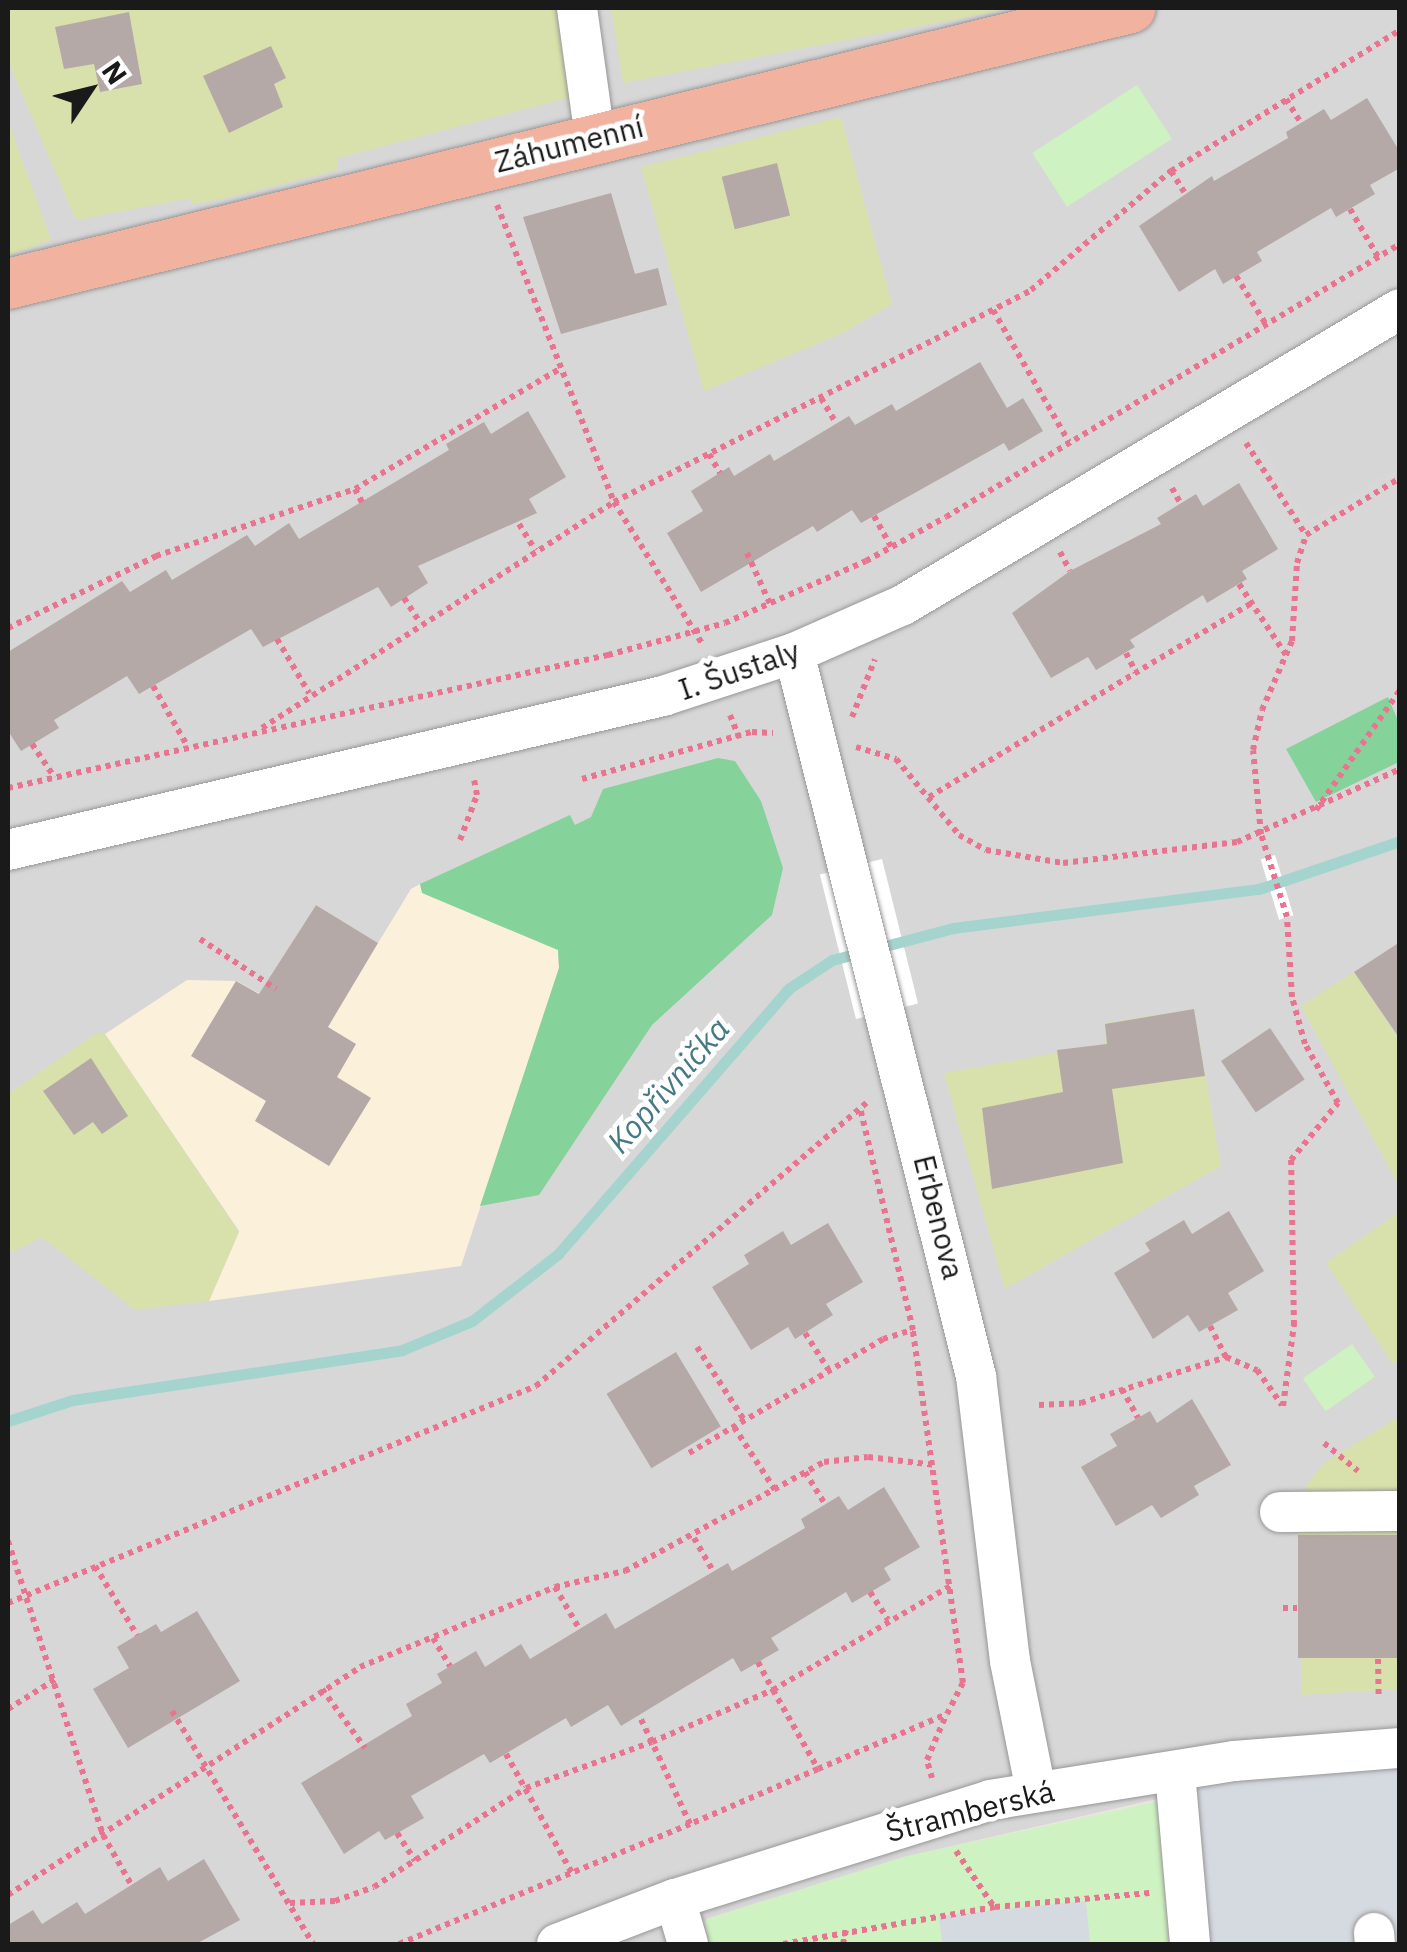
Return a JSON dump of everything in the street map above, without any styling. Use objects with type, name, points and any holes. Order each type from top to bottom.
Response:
[{"type":"main road","name":"Záhumenní","points":[[8,284],[1131,8]]},
{"type":"street","points":[[577,8],[595,138]]},
{"type":"street","name":"I. Šustaly","points":[[8,850],[663,696],[794,652],[903,605],[1400,309]]},
{"type":"street","name":"Erbenova","points":[[794,652],[888,1012],[976,1376],[1010,1660],[1036,1792]]},
{"type":"street","points":[[1280,1512],[1400,1511]]},
{"type":"street","name":"Štramberská","points":[[557,1944],[675,1899],[944,1812],[1036,1792],[1174,1772],[1400,1748]]},
{"type":"street","points":[[1174,1772],[1190,1944]]},
{"type":"street","points":[[675,1899],[688,1944]]},
{"type":"path","points":[[256,732],[309,693],[614,502],[1031,290],[1172,171],[1400,30]]},
{"type":"path","points":[[1286,99],[1301,123]]},
{"type":"path","points":[[1172,171],[1184,192]]},
{"type":"path","points":[[493,194],[614,502],[696,631]]},
{"type":"path","points":[[1350,209],[1378,257]]},
{"type":"path","points":[[8,788],[696,631],[770,604],[891,547],[1400,244]]},
{"type":"path","points":[[1236,276],[1265,324]]},
{"type":"path","points":[[993,310],[1069,442]]},
{"type":"path","points":[[8,628],[102,578],[356,490],[561,368]]},
{"type":"path","points":[[822,398],[836,423]]},
{"type":"path","points":[[1210,1326],[1226,1356],[1257,1370],[1283,1406],[1294,1325],[1292,1160],[1338,1103],[1306,1044],[1292,998],[1286,917],[1261,834],[1253,750],[1262,710],[1287,656],[1306,535],[1246,443]]},
{"type":"path","points":[[709,454],[720,472]]},
{"type":"path","points":[[1306,535],[1400,478]]},
{"type":"path","points":[[356,490],[362,502]]},
{"type":"path","points":[[874,516],[891,547]]},
{"type":"path","points":[[519,524],[535,550]]},
{"type":"path","points":[[229,532],[234,543]]},
{"type":"path","points":[[1060,551],[1070,570]]},
{"type":"path","points":[[747,553],[770,604]]},
{"type":"path","points":[[102,578],[109,590]]},
{"type":"path","points":[[1239,584],[1287,656]]},
{"type":"path","points":[[404,598],[420,623]]},
{"type":"path","points":[[929,797],[1254,602]]},
{"type":"path","points":[[277,639],[309,693]]},
{"type":"path","points":[[1126,653],[1136,673]]},
{"type":"path","points":[[154,686],[188,747]]},
{"type":"path","points":[[1316,810],[1400,690]]},
{"type":"path","points":[[582,780],[752,732],[774,733]]},
{"type":"path","points":[[32,744],[54,778]]},
{"type":"path","points":[[460,840],[476,795],[467,744]]},
{"type":"path","points":[[872,751],[896,759],[959,835],[1011,858],[1063,863],[1142,856],[1261,834],[1400,770]]},
{"type":"path","points":[[200,939],[276,988]]},
{"type":"path","points":[[8,1603],[536,1386],[872,1098]]},
{"type":"path","points":[[860,1108],[913,1330],[936,1464],[963,1683],[928,1760],[932,1778]]},
{"type":"path","points":[[689,1453],[828,1369],[913,1330]]},
{"type":"path","points":[[805,1333],[828,1369]]},
{"type":"path","points":[[698,1347],[744,1420]]},
{"type":"path","points":[[1039,1405],[1081,1403],[1226,1356]]},
{"type":"path","points":[[1122,1389],[1138,1418]]},
{"type":"path","points":[[734,1427],[775,1490]]},
{"type":"path","points":[[8,1896],[210,1770],[322,1689],[555,1587],[626,1571],[694,1538],[824,1462],[868,1457],[936,1464]]},
{"type":"path","points":[[805,1472],[825,1504]]},
{"type":"path","points":[[694,1538],[714,1572]]},
{"type":"path","points":[[8,1541],[29,1594],[103,1835],[131,1884]]},
{"type":"path","points":[[95,1566],[138,1634]]},
{"type":"path","points":[[290,1903],[335,1901],[414,1861],[526,1788],[652,1742],[773,1690],[952,1585]]},
{"type":"path","points":[[555,1587],[580,1630]]},
{"type":"path","points":[[870,1592],[888,1620]]},
{"type":"path","points":[[1284,1608],[1298,1608]]},
{"type":"path","points":[[432,1638],[450,1666]]},
{"type":"path","points":[[1378,1659],[1379,1698]]},
{"type":"path","points":[[758,1662],[818,1770]]},
{"type":"path","points":[[8,1708],[56,1679]]},
{"type":"path","points":[[322,1689],[366,1748]]},
{"type":"path","points":[[172,1711],[314,1944]]},
{"type":"path","points":[[400,1944],[946,1714]]},
{"type":"path","points":[[639,1715],[690,1824]]},
{"type":"path","points":[[506,1754],[572,1874]]},
{"type":"path","points":[[398,1833],[414,1861]]},
{"type":"path","points":[[954,1845],[962,1866],[995,1908]]},
{"type":"path","points":[[783,1944],[846,1930],[995,1908],[1185,1888]]},
{"type":"path","points":[[844,1944],[846,1930]]},
{"type":"shaded area","points":[[8,8],[1399,8],[1399,1774],[1157,1799],[904,1857],[706,1919],[706,1944],[8,1944]]},
{"type":"shaded area","points":[[1399,327],[1399,466],[1309,521],[1247,420]]},
{"type":"shaded area","points":[[420,884],[423,893],[558,950],[559,968],[461,1266],[209,1301],[239,1231],[105,1034],[187,980],[237,981],[269,999],[281,979],[272,974],[316,905],[378,943],[411,889]]},
{"type":"shaded area","points":[[1399,1748],[1399,1944],[1190,1944],[1175,1772]]},
{"type":"shaded area","points":[[1086,1901],[1090,1944],[942,1944],[939,1916]]},
{"type":"green space","points":[[8,8],[562,8],[575,96],[338,158],[337,170],[222,199],[192,204],[190,198],[76,220],[8,61]]},
{"type":"green space","points":[[611,8],[1014,8],[623,83]]},
{"type":"green space","points":[[1137,85],[1172,139],[1067,207],[1032,153]]},
{"type":"green space","points":[[841,117],[892,304],[845,332],[704,391],[641,167]]},
{"type":"green space","points":[[8,121],[51,240],[8,255]]},
{"type":"green space","points":[[1388,697],[1399,723],[1399,762],[1316,802],[1286,749]]},
{"type":"green space","points":[[718,758],[735,761],[761,801],[783,868],[772,915],[652,1025],[539,1195],[480,1206],[559,968],[558,950],[422,893],[420,884],[570,815],[575,825],[591,817],[603,789]]},
{"type":"green space","points":[[1354,972],[1399,1039],[1399,1186],[1301,1006]]},
{"type":"green space","points":[[1194,1009],[1221,1166],[1005,1289],[944,1073],[1106,1044],[1105,1023]]},
{"type":"green space","points":[[95,1034],[105,1034],[239,1232],[209,1301],[135,1310],[42,1237],[8,1254],[8,1094]]},
{"type":"green space","points":[[1399,1212],[1400,1361],[1392,1363],[1326,1263]]},
{"type":"green space","points":[[1352,1344],[1375,1377],[1326,1411],[1303,1378]]},
{"type":"green space","points":[[1399,1417],[1399,1689],[1302,1695],[1298,1533],[1306,1485],[1324,1463]]},
{"type":"green space","points":[[1200,1792],[1211,1944],[706,1944],[705,1920],[904,1857]]},
{"type":"pier","points":[[1275,855],[1293,915],[1279,920],[1261,859]]},
{"type":"pier","points":[[882,859],[918,1004],[856,1019],[820,874]]},
{"type":"building","points":[[129,12],[142,84],[100,92],[94,64],[64,69],[55,27]]},
{"type":"building","points":[[271,46],[286,78],[274,84],[283,107],[229,133],[203,76]]},
{"type":"building","points":[[1367,98],[1400,152],[1400,168],[1370,185],[1375,194],[1336,217],[1331,208],[1257,252],[1262,261],[1223,284],[1215,269],[1179,292],[1139,226],[1212,176],[1214,181],[1288,138],[1286,132],[1324,109],[1331,120]]},
{"type":"building","points":[[777,163],[790,215],[735,229],[722,177]]},
{"type":"building","points":[[611,193],[635,274],[658,268],[667,305],[561,334],[523,217]]},
{"type":"building","points":[[980,362],[1007,408],[1023,398],[1043,431],[1009,451],[1004,443],[861,523],[852,510],[817,532],[813,526],[701,592],[667,533],[703,511],[691,491],[729,467],[734,476],[770,454],[774,461],[849,416],[855,425],[892,404],[896,411]]},
{"type":"building","points":[[528,411],[566,477],[529,499],[537,513],[418,566],[428,583],[391,607],[378,587],[263,647],[251,629],[139,694],[127,676],[54,720],[59,728],[21,751],[8,731],[8,652],[122,581],[130,592],[166,570],[172,580],[247,535],[255,546],[289,523],[299,539],[449,450],[446,444],[484,422],[491,434]]},
{"type":"building","points":[[1239,483],[1278,549],[1242,571],[1247,579],[1207,603],[1203,595],[1130,640],[1135,647],[1096,670],[1088,657],[1051,678],[1012,613],[1070,571],[1161,524],[1157,518],[1196,494],[1203,506]]},
{"type":"building","points":[[316,905],[378,943],[328,1027],[356,1044],[337,1077],[371,1098],[329,1166],[255,1121],[266,1101],[191,1056],[236,981],[259,994]]},
{"type":"building","points":[[1400,942],[1400,1039],[1354,972]]},
{"type":"building","points":[[1194,1009],[1205,1076],[1112,1089],[1123,1163],[992,1189],[982,1108],[1063,1092],[1057,1050],[1107,1044],[1105,1024]]},
{"type":"building","points":[[1270,1028],[1305,1079],[1256,1112],[1221,1061]]},
{"type":"building","points":[[91,1058],[128,1116],[102,1134],[93,1122],[74,1135],[43,1091]]},
{"type":"building","points":[[1229,1211],[1264,1271],[1228,1293],[1238,1310],[1199,1332],[1188,1315],[1153,1339],[1114,1273],[1150,1251],[1145,1243],[1184,1220],[1192,1234]]},
{"type":"building","points":[[828,1223],[863,1282],[826,1304],[833,1315],[795,1339],[788,1327],[751,1350],[712,1287],[749,1264],[744,1255],[783,1231],[791,1245]]},
{"type":"building","points":[[676,1352],[721,1427],[651,1468],[607,1394]]},
{"type":"building","points":[[1192,1399],[1231,1465],[1194,1486],[1199,1495],[1161,1518],[1152,1505],[1116,1526],[1081,1467],[1117,1446],[1110,1434],[1150,1411],[1157,1423]]},
{"type":"building","points":[[884,1487],[920,1547],[884,1568],[891,1580],[852,1603],[846,1592],[771,1638],[779,1650],[741,1672],[733,1658],[621,1726],[608,1705],[571,1727],[566,1718],[490,1763],[484,1754],[411,1796],[424,1818],[385,1840],[379,1831],[344,1854],[301,1783],[412,1716],[406,1704],[442,1683],[437,1674],[476,1651],[485,1667],[521,1644],[530,1659],[606,1613],[615,1629],[728,1563],[732,1571],[805,1528],[801,1519],[839,1496],[848,1510]]},
{"type":"building","points":[[1298,1535],[1400,1535],[1400,1658],[1298,1658]]},
{"type":"building","points":[[197,1611],[240,1681],[128,1748],[93,1689],[129,1668],[117,1647],[156,1624],[161,1632]]},
{"type":"building","points":[[204,1859],[240,1920],[196,1944],[8,1944],[8,1925],[33,1910],[42,1924],[77,1902],[85,1914],[160,1867],[168,1881]]},
{"type":"waterway","name":"Kopřivnička","points":[[8,1421],[73,1400],[402,1350],[472,1321],[558,1254],[788,989],[832,960],[953,928],[1259,889],[1400,841]]}]
